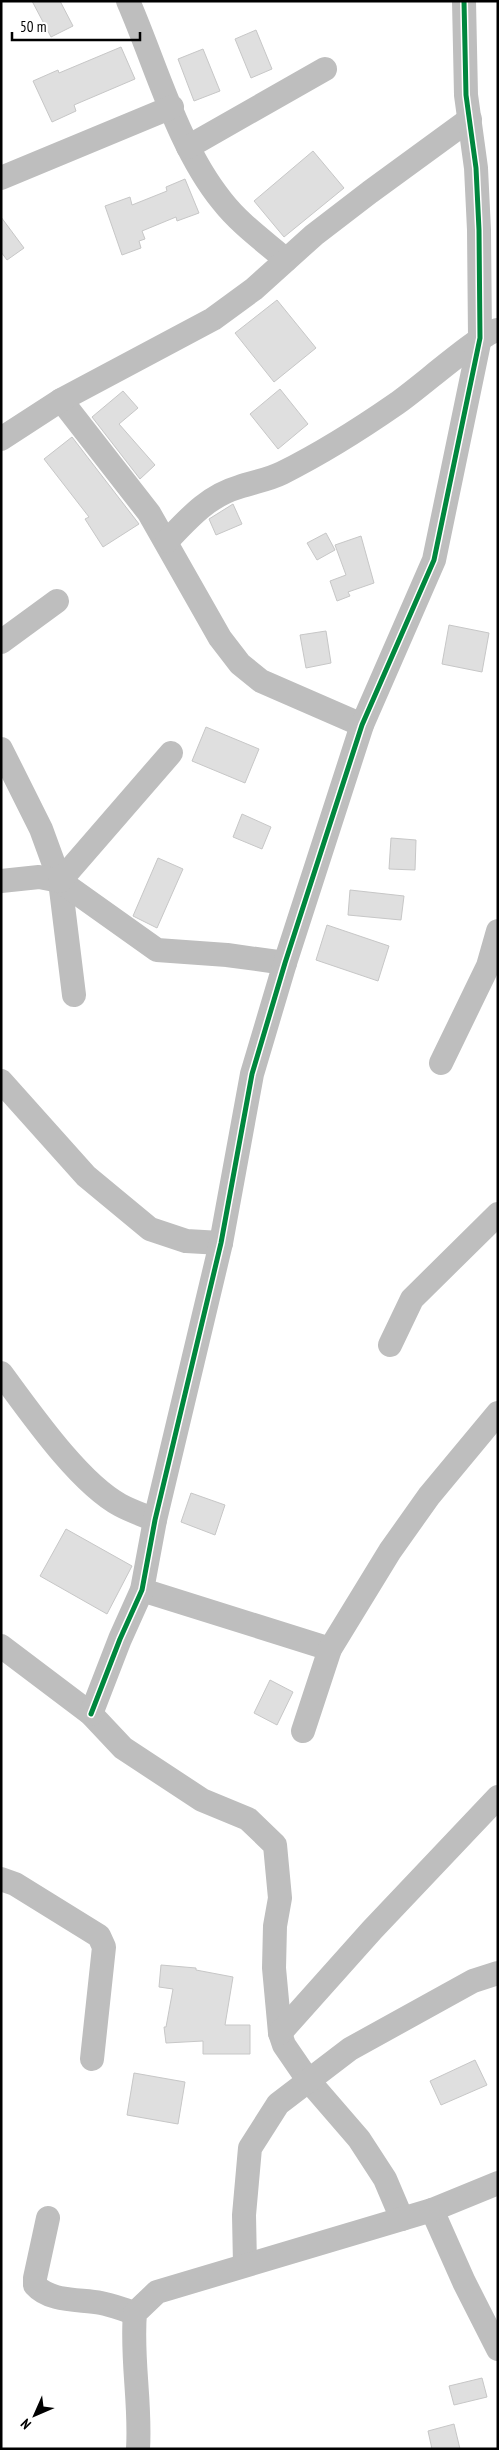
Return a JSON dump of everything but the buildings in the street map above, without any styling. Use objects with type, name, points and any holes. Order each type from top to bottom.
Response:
[{"type":"street","points":[[128,1],[188,147],[222,202],[246,226],[286,260]]},
{"type":"street","points":[[92,1714],[120,1639],[142,1590],[155,1520],[222,1243],[252,1074],[285,963],[362,725],[434,560],[489,334],[479,230],[476,168],[466,95],[464,1]]},
{"type":"street","points":[[188,147],[324,69]]},
{"type":"street","points":[[1,178],[172,107]]},
{"type":"street","points":[[1,439],[61,400],[213,318],[254,289],[314,235],[362,198],[470,120]]},
{"type":"street","points":[[167,541],[196,511],[212,498],[280,474],[330,446],[398,403],[489,334]]},
{"type":"street","points":[[61,400],[129,486],[167,541],[220,638],[240,664],[261,681],[362,725]]},
{"type":"street","points":[[1,642],[57,601]]},
{"type":"street","points":[[1,749],[41,828],[60,882],[74,995]]},
{"type":"street","points":[[60,882],[171,753]]},
{"type":"street","points":[[1,881],[39,877],[60,882],[157,950],[227,955],[285,963]]},
{"type":"street","points":[[441,1063],[493,975],[498,931]]},
{"type":"street","points":[[1,1081],[86,1176],[150,1229],[186,1241],[222,1243]]},
{"type":"street","points":[[390,1345],[398,1324],[412,1299],[498,1214]]},
{"type":"street","points":[[4,1384],[90,1482],[119,1504],[155,1520]]},
{"type":"street","points":[[302,1731],[330,1649],[390,1552],[424,1504],[498,1413]]},
{"type":"street","points":[[142,1590],[330,1649]]},
{"type":"street","points":[[1,1646],[92,1714],[123,1748],[153,1770],[202,1800],[248,1819],[276,1845],[280,1898],[275,1926],[274,1968],[280,2033],[284,2045],[308,2080],[359,2139],[385,2179],[402,2218]]},
{"type":"street","points":[[280,2033],[372,1930],[498,1797]]},
{"type":"street","points":[[1,1879],[15,1884],[99,1936],[104,1947],[92,2059]]},
{"type":"street","points":[[246,2265],[244,2215],[250,2148],[259,2131],[278,2104],[350,2049],[473,1981],[498,1973]]},
{"type":"street","points":[[138,2449],[139,2427],[132,2338],[135,2313],[158,2292],[432,2210],[498,2183]]},
{"type":"street","points":[[432,2210],[464,2282],[498,2349]]},
{"type":"street","points":[[48,2218],[35,2278],[35,2285],[41,2292],[50,2296],[102,2303],[135,2313]]},
{"type":"cycle path","points":[[91,1714],[120,1639],[142,1590],[155,1520],[221,1243],[252,1074],[285,963],[362,725],[434,560],[480,338],[479,230],[476,168],[466,95],[464,1]]}]
